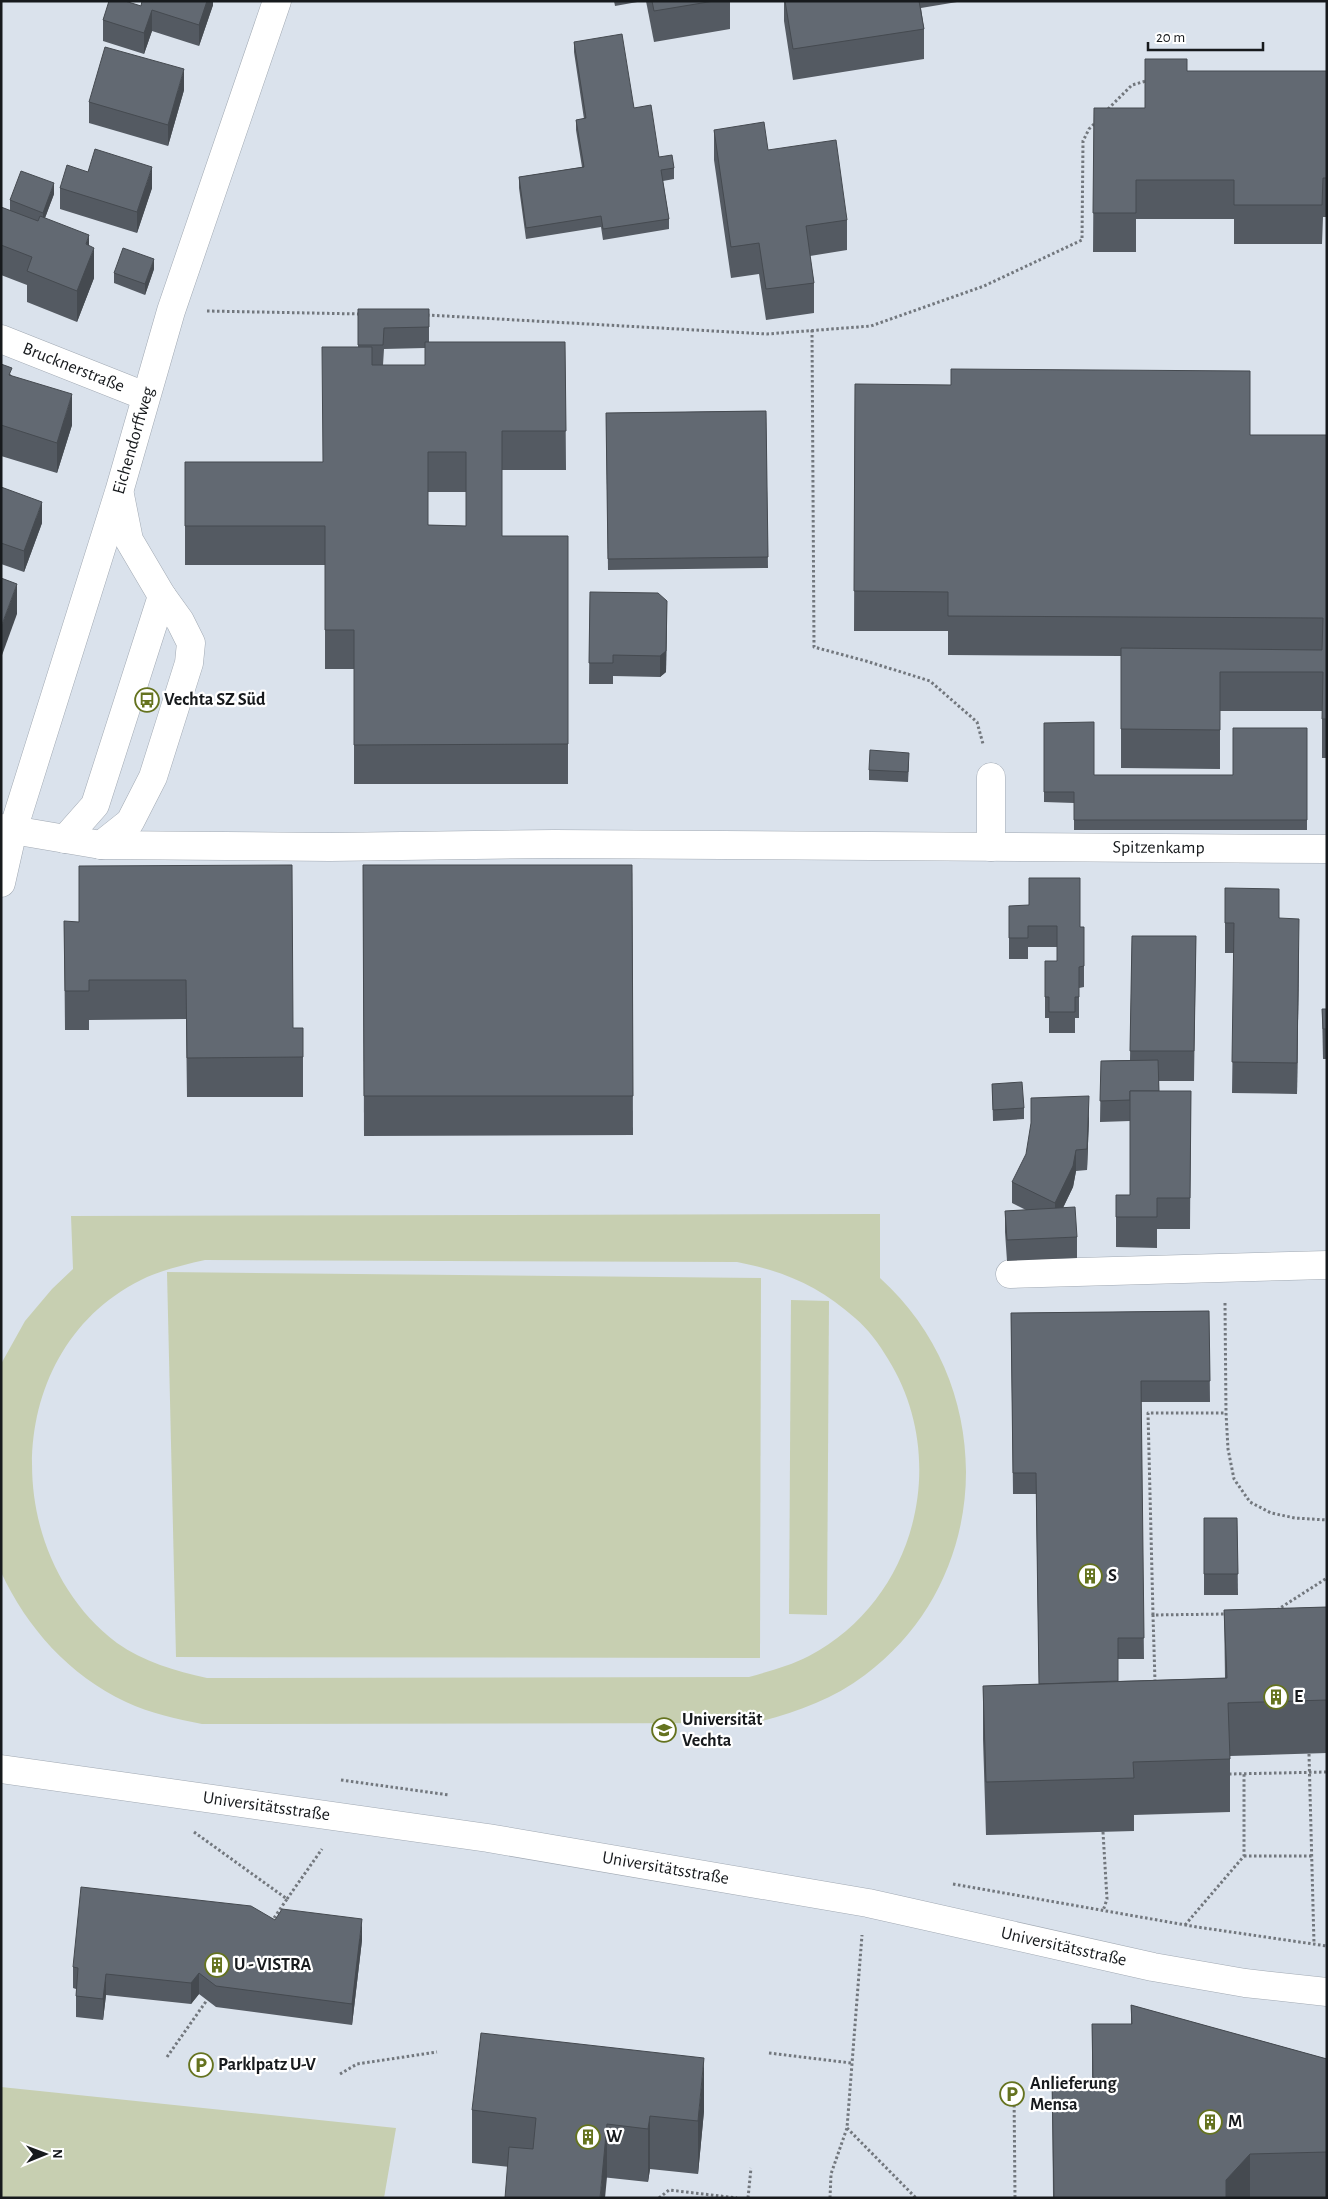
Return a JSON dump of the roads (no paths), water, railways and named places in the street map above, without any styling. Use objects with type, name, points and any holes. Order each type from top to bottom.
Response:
[{"type":"street","name":"Eichendorffweg","points":[[1,883],[7,829],[119,492],[145,396],[171,311],[277,1]]},
{"type":"street","name":"Brucknerstraße","points":[[1,339],[145,396]]},
{"type":"street","points":[[101,845],[130,822],[153,777],[189,663],[191,642],[180,621],[162,596],[129,540],[119,492]]},
{"type":"street","points":[[65,839],[95,805],[162,596]]},
{"type":"street","points":[[991,777],[991,846]]},
{"type":"street","name":"Spitzenkamp","points":[[7,829],[101,845],[330,847],[554,844],[1327,849]]},
{"type":"street","points":[[1010,1274],[1327,1265]]},
{"type":"street","name":"Universitätsstraße","points":[[1,1769],[488,1838],[868,1903],[1153,1967],[1245,1983],[1327,1992]]},
{"type":"place","name":"Vechta SZ Süd","points":[[147,700]]},
{"type":"place","name":"S","points":[[1090,1576]]},
{"type":"place","name":"E","points":[[1276,1697]]},
{"type":"place","name":"Universität Vechta","points":[[664,1730]]},
{"type":"place","name":"U - VISTRA","points":[[217,1965]]},
{"type":"place","name":"Parklpatz U-V","points":[[201,2065]]},
{"type":"place","name":"Anlieferung Mensa","points":[[1012,2094]]},
{"type":"place","name":"M","points":[[1210,2122]]},
{"type":"place","name":"W","points":[[588,2137]]}]
